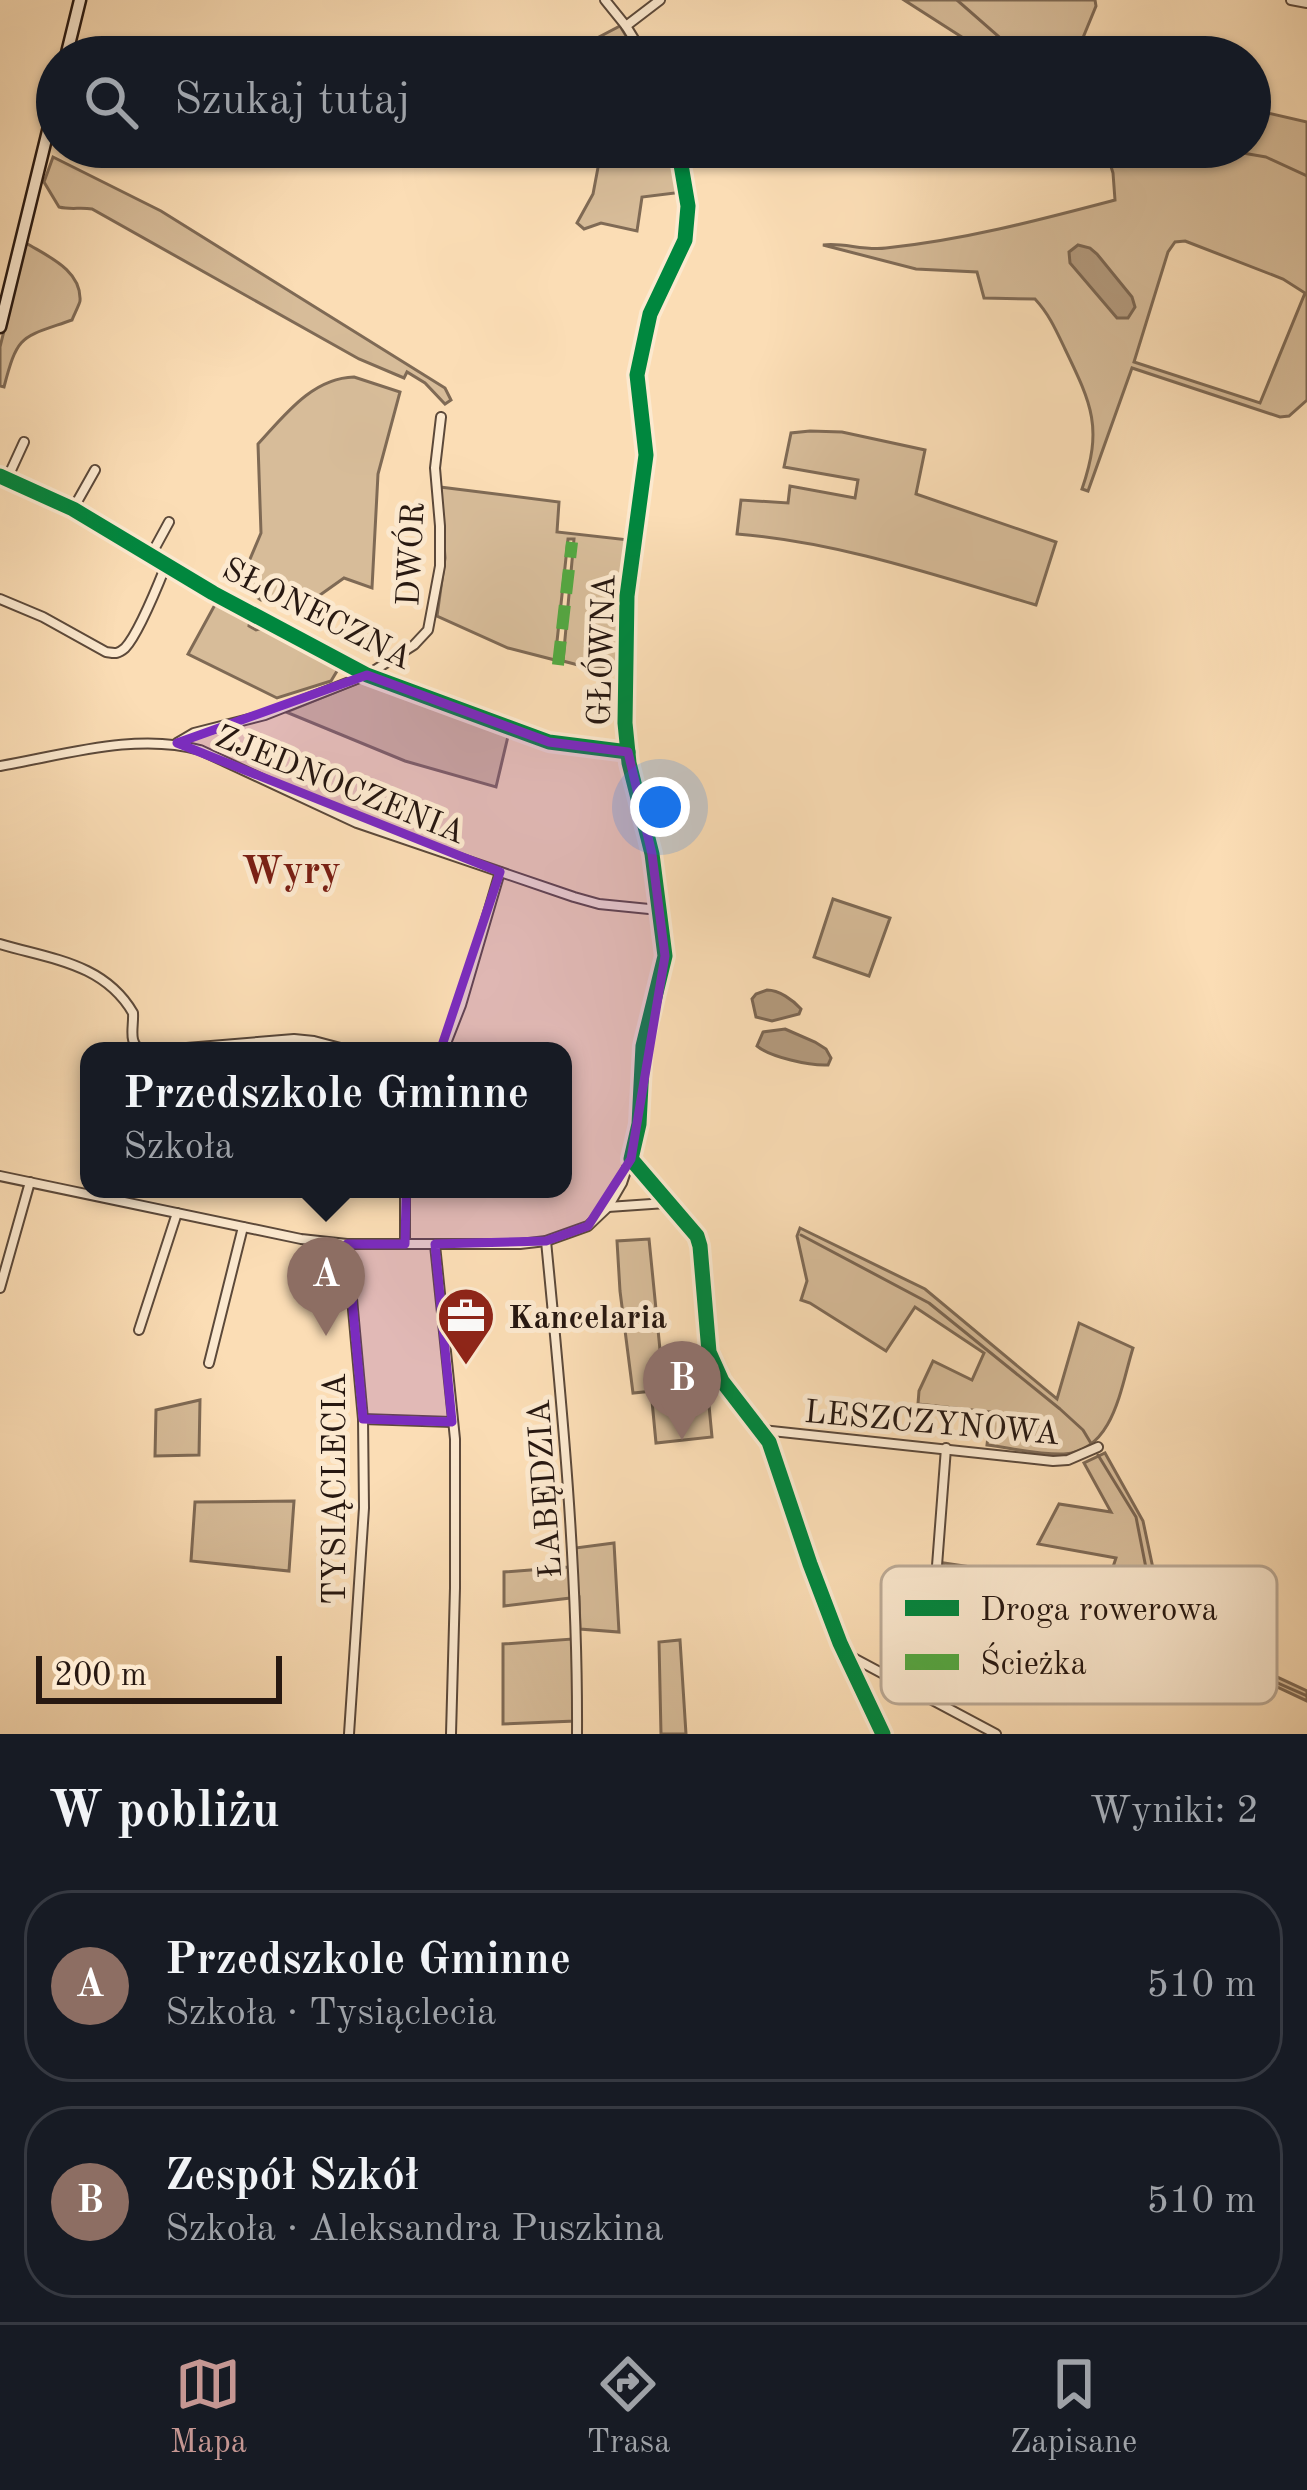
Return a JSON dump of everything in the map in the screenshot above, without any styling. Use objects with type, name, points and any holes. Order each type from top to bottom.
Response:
[{"type":"main road","points":[[71,36],[80,0]]},
{"type":"main road","points":[[0,327],[39,168]]},
{"type":"street","points":[[605,0],[632,36]]},
{"type":"street","points":[[626,26],[660,0]]},
{"type":"street","points":[[1292,0],[1307,3]]},
{"type":"street","name":"GŁÓWNA","points":[[608,1207],[631,1159],[639,1119],[643,1046],[665,956],[652,854],[628,752],[627,596],[646,455],[637,375],[650,314],[685,240],[688,206],[682,168]]},
{"type":"street","name":"DWÓR","points":[[177,743],[194,733],[266,715],[368,676],[428,630],[440,566],[435,468],[441,417]]},
{"type":"street","name":"SŁONECZNA","points":[[24,442],[3,478],[73,509],[213,593],[368,676],[549,742],[628,752]]},
{"type":"street","points":[[73,509],[95,470]]},
{"type":"street","points":[[151,555],[169,522]]},
{"type":"street","points":[[0,599],[115,653],[124,649],[148,609],[166,565]]},
{"type":"street","name":"ZJEDNOCZENIA","points":[[0,766],[143,742],[177,743],[357,823],[599,904],[659,910]]},
{"type":"street","points":[[446,1042],[500,872]]},
{"type":"street","points":[[0,944],[58,958],[96,974],[134,1013],[134,1042]]},
{"type":"street","points":[[257,1042],[308,1042]]},
{"type":"street","points":[[631,1159],[689,1226],[700,1246],[714,1367],[769,1442],[806,1555],[883,1734]]},
{"type":"street","points":[[0,1176],[80,1193]]},
{"type":"street","points":[[0,1288],[30,1182]]},
{"type":"street","points":[[106,1198],[347,1244],[546,1241],[588,1226],[608,1207],[667,1203]]},
{"type":"street","points":[[405,1198],[405,1244]]},
{"type":"street","points":[[139,1330],[177,1213]]},
{"type":"street","points":[[209,1363],[243,1227]]},
{"type":"street","name":"ŁABĘDZIA","points":[[546,1241],[573,1569],[578,1734]]},
{"type":"street","name":"TYSIĄCLECIA","points":[[347,1244],[363,1419],[364,1508],[349,1734]]},
{"type":"street","points":[[435,1244],[456,1491],[451,1734]]},
{"type":"street","points":[[363,1419],[452,1422]]},
{"type":"street","name":"LESZCZYNOWA","points":[[760,1430],[1053,1461],[1098,1447]]},
{"type":"street","points":[[937,1566],[946,1448]]},
{"type":"street","points":[[845,1653],[881,1672]]},
{"type":"street","points":[[941,1704],[997,1734]]},
{"type":"highlighted area","points":[[367,675],[549,742],[628,752],[652,854],[665,956],[631,1159],[588,1226],[546,1241],[435,1244],[452,1422],[363,1419],[347,1244],[405,1244],[407,1150],[500,872],[177,743]]},
{"type":"shaded area","points":[[904,0],[1095,0],[1084,36],[960,36]]},
{"type":"shaded area","points":[[620,26],[626,36],[601,36]]},
{"type":"shaded area","points":[[1271,114],[1307,122],[1307,400],[1289,416],[1280,417],[1132,368],[1088,491],[1082,489],[1092,449],[1088,402],[1055,329],[1035,299],[984,298],[977,272],[916,269],[823,245],[878,249],[915,244],[1115,200],[1111,168],[1271,168]],"holes":[[[1185,241],[1283,279],[1305,293],[1260,403],[1134,362],[1175,242]]]},
{"type":"shaded area","points":[[49,168],[75,168],[161,211],[445,388],[451,400],[445,404],[407,372],[404,378],[359,359],[92,209],[59,207],[44,182]]},
{"type":"shaded area","points":[[598,168],[677,168],[683,192],[642,197],[637,231],[601,223],[584,229],[577,223],[593,194]]},
{"type":"shaded area","points":[[26,243],[69,272],[80,301],[72,320],[24,340],[13,356],[4,387],[0,386],[0,347]]},
{"type":"shaded area","points":[[1078,245],[1097,254],[1132,297],[1135,307],[1128,318],[1117,318],[1070,263],[1069,252]]},
{"type":"shaded area","points":[[354,377],[400,392],[378,474],[372,588],[344,578],[313,600],[261,600],[239,585],[261,533],[258,444],[312,391]]},
{"type":"shaded area","points":[[842,432],[925,450],[916,494],[1056,542],[1036,605],[851,552],[737,534],[741,500],[788,503],[790,486],[855,498],[858,480],[784,467],[791,433]]},
{"type":"shaded area","points":[[440,487],[559,502],[557,532],[629,540],[620,667],[563,661],[574,539],[568,539],[555,660],[508,648],[437,616],[445,558]]},
{"type":"shaded area","points":[[217,601],[250,619],[249,626],[256,630],[266,627],[340,666],[331,681],[277,698],[188,654]]},
{"type":"shaded area","points":[[368,679],[509,732],[496,787],[405,761],[286,712]]},
{"type":"shaded area","points":[[833,899],[890,918],[869,976],[814,957]]},
{"type":"shaded area","points":[[767,990],[790,999],[801,1009],[799,1014],[772,1021],[756,1017],[752,999]]},
{"type":"shaded area","points":[[785,1029],[826,1049],[831,1058],[828,1065],[791,1060],[757,1046],[763,1032]]},
{"type":"shaded area","points":[[800,1228],[925,1289],[1057,1399],[1079,1323],[1133,1348],[1105,1429],[1081,1450],[1035,1452],[987,1445],[991,1412],[918,1404],[933,1361],[972,1380],[984,1353],[915,1307],[886,1351],[801,1300],[807,1281],[797,1236]]},
{"type":"shaded area","points":[[649,1239],[664,1390],[633,1393],[617,1241]]},
{"type":"shaded area","points":[[708,1395],[712,1437],[656,1443],[652,1401]]},
{"type":"shaded area","points":[[200,1400],[199,1455],[155,1456],[156,1410]]},
{"type":"shaded area","points":[[1105,1453],[1143,1521],[1152,1566],[1113,1566],[1116,1558],[1038,1544],[1059,1504],[1111,1512],[1084,1463]]},
{"type":"shaded area","points":[[294,1501],[289,1571],[191,1561],[195,1502]]},
{"type":"shaded area","points":[[614,1543],[619,1632],[580,1629],[579,1597],[504,1606],[504,1572],[569,1567],[575,1548]]},
{"type":"shaded area","points":[[572,1639],[575,1721],[503,1724],[503,1644]]},
{"type":"shaded area","points":[[680,1640],[686,1734],[661,1734],[659,1642]]},
{"type":"shaded area","points":[[1277,1677],[1307,1691],[1307,1701],[1277,1687]]},
{"type":"waterway","points":[[957,0],[998,36]]},
{"type":"waterway","points":[[1271,159],[1307,176]]},
{"type":"waterway","points":[[801,1235],[929,1303],[1060,1409],[1092,1445]]},
{"type":"waterway","points":[[1098,1455],[1136,1517],[1146,1566]]},
{"type":"waterway","points":[[1277,1683],[1307,1696]]},
{"type":"marked path","points":[[558,665],[572,542]]},
{"type":"cycle path","points":[[682,168],[688,206],[685,240],[650,314],[637,375],[646,455],[627,596],[625,723],[629,763],[652,854],[665,956],[643,1046],[639,1124],[631,1159],[697,1236],[709,1352],[722,1381],[769,1442],[840,1643],[883,1734]]},
{"type":"cycle path","points":[[0,476],[73,509],[213,593],[367,675],[549,742],[628,752]]},
{"type":"place","name":"Przedszkole Gminne","points":[[326,1336]]},
{"type":"place","name":"Kancelaria","points":[[466,1367]]},
{"type":"place","name":"Zespół Szkół","points":[[682,1440]]},
{"type":"district","name":"Wyry","points":[[291,869]]}]
